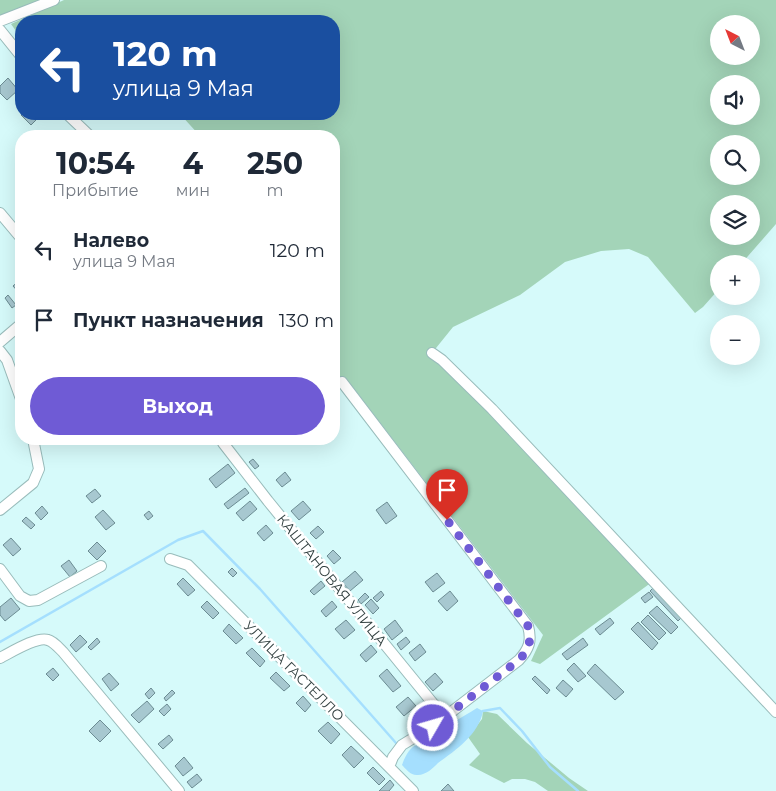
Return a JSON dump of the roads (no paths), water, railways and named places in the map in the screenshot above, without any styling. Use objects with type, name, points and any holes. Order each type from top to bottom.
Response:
[{"type":"street","points":[[15,15],[54,0]]},
{"type":"street","points":[[0,21],[15,15]]},
{"type":"street","points":[[0,30],[15,49]]},
{"type":"street","points":[[73,120],[84,130]]},
{"type":"street","points":[[0,213],[15,231]]},
{"type":"street","points":[[0,342],[15,329]]},
{"type":"street","points":[[0,351],[7,360],[15,382]]},
{"type":"street","points":[[432,353],[442,360],[492,409],[776,712]]},
{"type":"street","points":[[342,382],[528,626],[530,633],[527,651],[519,660],[418,736],[402,745],[393,757],[390,767]]},
{"type":"street","points":[[0,510],[33,483],[39,469],[34,445]]},
{"type":"street","name":"КАШТАНОВАЯ УЛИЦА","points":[[225,445],[268,502],[444,717]]},
{"type":"street","name":"УЛИЦА ГАСТЕЛЛО","points":[[170,559],[188,565],[413,791]]},
{"type":"street","points":[[0,569],[20,596],[29,602],[38,600],[101,566]]},
{"type":"street","points":[[0,658],[32,642],[42,639],[48,640],[63,652],[179,791]]},
{"type":"water","points":[[477,708],[483,711],[481,719],[472,734],[429,771],[421,775],[415,775],[402,765],[411,749],[439,736],[454,722]]},
{"type":"waterway","points":[[0,642],[178,540],[203,531],[260,589],[396,743]]},
{"type":"waterway","points":[[483,711],[500,708],[522,731],[550,767],[578,791]]}]
